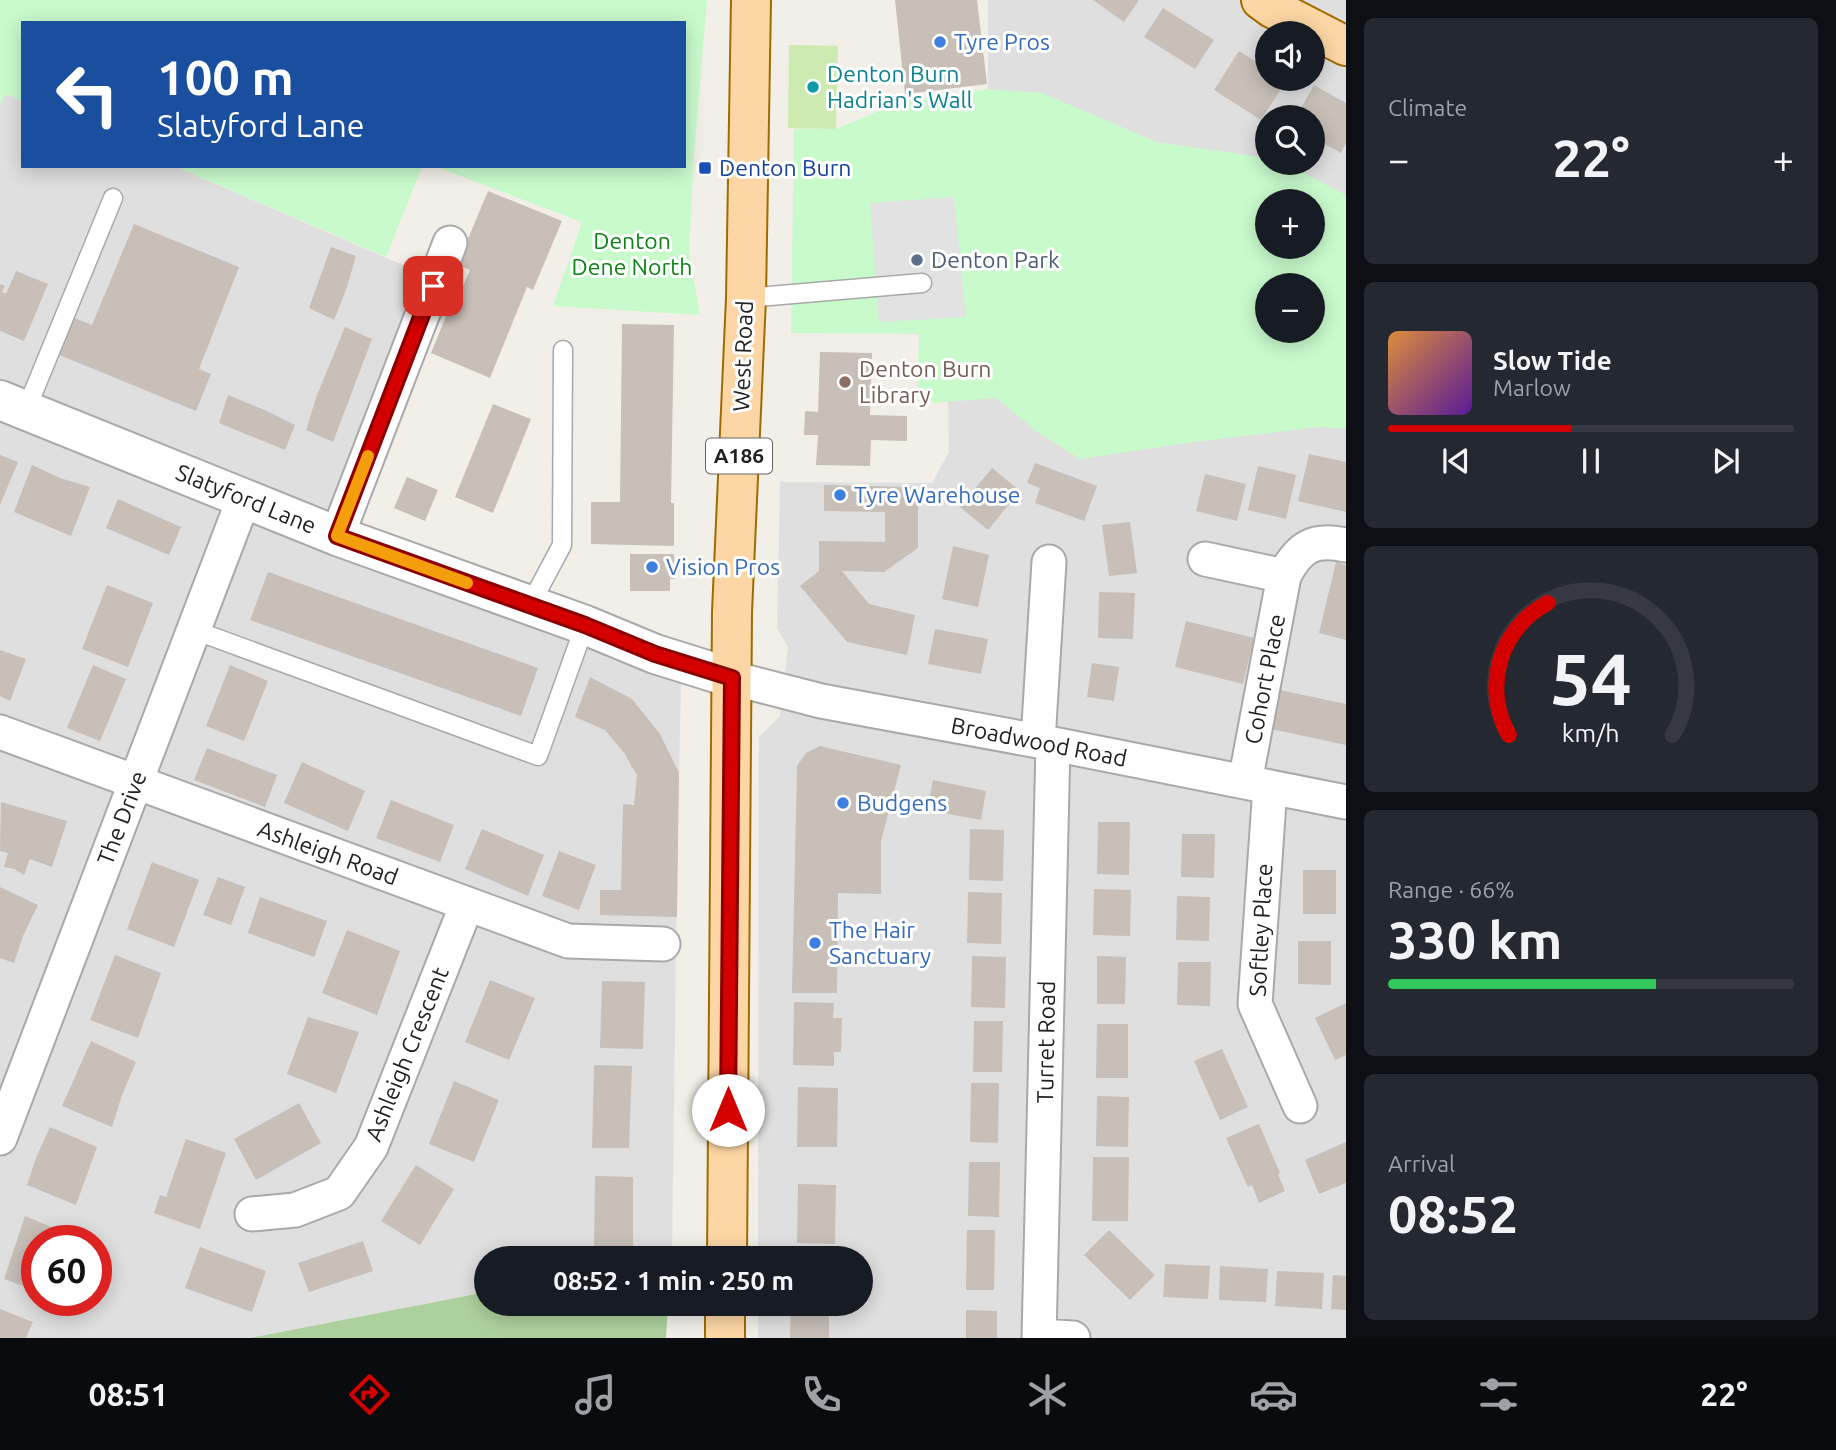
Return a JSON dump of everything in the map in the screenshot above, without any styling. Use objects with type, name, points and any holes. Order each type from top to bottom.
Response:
[{"type":"main road","name":"West Road","points":[[727,1246],[732,604],[746,298],[751,0]]},
{"type":"main road","points":[[1270,3],[1346,46]]},
{"type":"main road","points":[[725,1338],[726,1316]]},
{"type":"street","points":[[337,536],[450,243]]},
{"type":"street","name":"Slatyford Lane","points":[[13,405],[337,536],[585,625],[655,654],[732,678]]},
{"type":"street","name":"The Drive","points":[[0,1138],[244,498]]},
{"type":"street","name":"Cohort Place","points":[[1257,784],[1284,576],[1293,559],[1311,545],[1332,542],[1346,545]]},
{"type":"street","points":[[1205,559],[1284,576]]},
{"type":"street","name":"Turret Road","points":[[1039,1337],[1049,562]]},
{"type":"street","name":"Broadwood Road","points":[[732,678],[821,701],[1346,802]]},
{"type":"street","name":"Ashleigh Road","points":[[0,732],[568,941],[663,944]]},
{"type":"street","name":"Softley Place","points":[[1257,784],[1255,1003],[1300,1106]]},
{"type":"street","name":"Ashleigh Crescent","points":[[252,1214],[295,1210],[339,1193],[371,1147],[467,904]]},
{"type":"street","points":[[1039,1337],[1073,1338]]},
{"type":"lane","points":[[13,405],[113,198]]},
{"type":"lane","points":[[746,298],[922,283]]},
{"type":"lane","points":[[530,606],[562,544],[563,350]]},
{"type":"lane","points":[[194,630],[538,756],[585,625]]},
{"type":"shaded area","points":[[988,0],[1346,0],[1346,1338],[758,1338],[758,1316],[873,1316],[873,1246],[758,1246],[759,737],[780,716],[788,647],[777,628],[780,482],[932,483],[949,452],[948,401],[988,89]]},
{"type":"shaded area","points":[[5,94],[21,100],[21,168],[179,168],[449,285],[344,553],[681,683],[672,1246],[474,1246],[474,1294],[250,1338],[0,1338],[0,105]]},
{"type":"shaded area","name":"Denton Park","points":[[954,197],[966,317],[879,322],[870,203]]},
{"type":"green space","name":"Denton Dene North","points":[[0,0],[707,0],[689,252],[700,315],[553,306],[582,222],[439,168],[686,168],[686,21],[21,21],[21,100],[5,94],[0,105]]},
{"type":"green space","points":[[789,45],[838,46],[836,129],[788,128]]},
{"type":"green space","points":[[988,89],[1042,93],[1157,142],[1255,156],[1255,175],[1308,175],[1346,195],[1346,429],[1320,427],[1080,459],[1036,431],[996,398],[933,403],[917,387],[919,334],[791,333],[794,129],[836,129],[900,102]]},
{"type":"green space","points":[[179,168],[421,168],[386,257]]},
{"type":"green space","points":[[474,1294],[474,1316],[667,1316],[666,1338],[250,1338]]},
{"type":"building","name":"Tyre Pros","points":[[895,0],[977,0],[987,84],[905,94]]},
{"type":"building","points":[[1093,0],[1139,0],[1124,22]]},
{"type":"building","points":[[1163,8],[1214,40],[1195,69],[1144,37]]},
{"type":"building","points":[[1239,51],[1255,61],[1255,91],[1280,91],[1271,105],[1255,105],[1255,116],[1214,90]]},
{"type":"building","points":[[1311,91],[1325,91],[1346,103],[1346,143],[1341,153],[1325,144],[1325,105],[1303,105]]},
{"type":"building","points":[[488,191],[562,221],[533,290],[527,287],[490,378],[431,353],[457,289],[461,291],[470,270],[457,265]]},
{"type":"building","points":[[134,224],[239,267],[199,369],[211,374],[196,411],[52,352],[67,315],[92,325]]},
{"type":"building","points":[[331,247],[356,256],[334,320],[309,308]]},
{"type":"building","points":[[16,271],[48,284],[24,341],[0,331],[0,284],[5,286],[2,292],[6,294]]},
{"type":"building","points":[[622,324],[674,325],[671,503],[674,503],[674,546],[591,544],[591,502],[620,502]]},
{"type":"building","points":[[345,327],[372,339],[333,442],[306,430],[317,395]]},
{"type":"building","name":"Denton Burn Library","points":[[820,352],[872,353],[870,415],[907,416],[907,441],[871,440],[870,466],[816,465],[818,435],[804,435],[805,411],[818,412]]},
{"type":"building","points":[[228,395],[295,425],[285,450],[219,423]]},
{"type":"building","points":[[493,404],[531,419],[493,513],[455,497]]},
{"type":"building","points":[[1309,454],[1346,462],[1346,512],[1298,501]]},
{"type":"building","points":[[0,455],[18,462],[0,505]]},
{"type":"building","points":[[1035,463],[1097,486],[1084,521],[1035,503],[1040,488],[1027,483]]},
{"type":"building","points":[[32,465],[60,478],[90,487],[71,536],[14,512]]},
{"type":"building","points":[[1258,466],[1296,475],[1286,519],[1248,510]]},
{"type":"building","points":[[992,468],[1020,491],[988,530],[960,507]]},
{"type":"building","points":[[1205,474],[1246,484],[1237,521],[1196,511]]},
{"type":"building","points":[[407,477],[438,490],[425,521],[394,508]]},
{"type":"building","points":[[824,485],[918,487],[918,548],[884,572],[842,571],[869,604],[915,615],[907,655],[847,642],[800,586],[819,571],[819,541],[885,542],[885,512],[824,511]]},
{"type":"building","points":[[118,499],[181,527],[169,555],[106,528]]},
{"type":"building","points":[[1130,522],[1137,573],[1109,576],[1102,525]]},
{"type":"building","points":[[953,546],[989,555],[978,607],[942,599]]},
{"type":"building","name":"Vision Pros","points":[[630,554],[674,554],[675,579],[670,579],[670,591],[630,591]]},
{"type":"building","points":[[1336,562],[1346,565],[1346,640],[1319,633]]},
{"type":"building","points":[[268,572],[538,668],[521,716],[250,620]]},
{"type":"building","points":[[107,585],[153,603],[128,667],[82,649]]},
{"type":"building","points":[[1099,592],[1135,593],[1133,639],[1098,638]]},
{"type":"building","points":[[1186,621],[1254,638],[1243,684],[1175,667]]},
{"type":"building","points":[[935,629],[988,639],[981,674],[928,664]]},
{"type":"building","points":[[0,650],[26,659],[10,701],[0,696]]},
{"type":"building","points":[[1092,663],[1119,667],[1114,701],[1087,697]]},
{"type":"building","points":[[93,665],[126,679],[100,741],[67,728]]},
{"type":"building","points":[[230,665],[268,681],[244,741],[206,726]]},
{"type":"building","points":[[590,677],[632,699],[660,734],[679,773],[677,917],[600,915],[600,890],[621,890],[623,804],[634,805],[637,775],[624,753],[605,730],[575,717]]},
{"type":"building","points":[[1275,689],[1346,704],[1346,745],[1267,728]]},
{"type":"building","name":"Budgens","points":[[820,746],[901,765],[881,841],[881,894],[838,893],[837,993],[792,993],[797,766],[806,753]]},
{"type":"building","points":[[207,748],[277,775],[265,807],[194,780]]},
{"type":"building","points":[[302,762],[365,791],[348,831],[284,803]]},
{"type":"building","points":[[933,780],[986,791],[981,820],[927,810]]},
{"type":"building","points":[[391,800],[454,825],[440,862],[376,838]]},
{"type":"building","points":[[1,802],[67,821],[52,867],[30,859],[24,875],[4,867],[8,853],[0,851]]},
{"type":"building","points":[[1098,822],[1130,822],[1129,875],[1097,874]]},
{"type":"building","points":[[482,829],[544,855],[528,896],[465,869]]},
{"type":"building","points":[[970,829],[1004,830],[1003,881],[969,880]]},
{"type":"building","points":[[1182,834],[1215,834],[1214,878],[1181,877]]},
{"type":"building","points":[[559,851],[596,865],[579,910],[542,896]]},
{"type":"building","points":[[152,862],[199,880],[174,947],[127,929]]},
{"type":"building","points":[[1303,870],[1336,870],[1336,914],[1303,914]]},
{"type":"building","points":[[218,877],[245,887],[231,925],[203,915]]},
{"type":"building","points":[[0,887],[38,905],[14,963],[0,958]]},
{"type":"building","points":[[1094,889],[1131,890],[1130,936],[1093,935]]},
{"type":"building","points":[[968,892],[1002,893],[1001,944],[967,943]]},
{"type":"building","points":[[1177,896],[1210,897],[1209,941],[1176,940]]},
{"type":"building","points":[[260,897],[327,921],[314,957],[248,933]]},
{"type":"building","points":[[347,930],[400,951],[377,1015],[322,993]]},
{"type":"building","points":[[1298,941],[1331,941],[1331,985],[1298,984]]},
{"type":"building","points":[[115,955],[161,973],[138,1038],[90,1020]]},
{"type":"building","points":[[972,956],[1006,957],[1005,1008],[971,1007]]},
{"type":"building","points":[[1097,956],[1126,957],[1125,1004],[1097,1004]]},
{"type":"building","points":[[1178,962],[1211,962],[1210,1006],[1177,1005]]},
{"type":"building","points":[[490,980],[535,998],[509,1060],[465,1042]]},
{"type":"building","points":[[602,981],[645,982],[643,1049],[600,1048]]},
{"type":"building","points":[[794,1002],[834,1003],[833,1018],[842,1018],[841,1052],[834,1052],[834,1066],[793,1065]]},
{"type":"building","points":[[1346,1003],[1346,1055],[1335,1060],[1315,1018]]},
{"type":"building","points":[[308,1017],[359,1032],[336,1093],[287,1074]]},
{"type":"building","points":[[974,1021],[1003,1021],[1002,1072],[973,1072]]},
{"type":"building","points":[[1097,1024],[1128,1024],[1128,1078],[1096,1078]]},
{"type":"building","points":[[91,1041],[136,1062],[112,1127],[62,1106]]},
{"type":"building","points":[[1222,1049],[1248,1107],[1220,1120],[1194,1061]]},
{"type":"building","points":[[594,1065],[632,1066],[629,1148],[592,1148]]},
{"type":"building","points":[[454,1081],[499,1100],[474,1162],[429,1144]]},
{"type":"building","points":[[971,1083],[999,1083],[998,1143],[970,1142]]},
{"type":"building","points":[[798,1087],[838,1088],[837,1147],[797,1147]]},
{"type":"building","points":[[1097,1096],[1129,1097],[1128,1147],[1096,1146]]},
{"type":"building","points":[[299,1103],[321,1143],[256,1180],[234,1139]]},
{"type":"building","points":[[1259,1124],[1285,1191],[1259,1203],[1252,1185],[1248,1187],[1226,1138]]},
{"type":"building","points":[[50,1127],[97,1147],[76,1205],[27,1185]]},
{"type":"building","points":[[186,1139],[226,1153],[200,1229],[154,1213],[160,1195],[166,1197]]},
{"type":"building","points":[[1346,1142],[1346,1183],[1319,1194],[1305,1160]]},
{"type":"building","points":[[1093,1157],[1129,1157],[1128,1221],[1092,1221]]},
{"type":"building","points":[[969,1162],[1000,1162],[999,1217],[968,1216]]},
{"type":"building","points":[[416,1165],[454,1189],[420,1245],[381,1221]]},
{"type":"building","points":[[595,1176],[633,1177],[633,1246],[594,1246]]},
{"type":"building","points":[[798,1184],[836,1185],[835,1244],[797,1243]]},
{"type":"building","points":[[25,1216],[47,1225],[22,1225]]},
{"type":"building","points":[[21,1228],[21,1285],[4,1279]]},
{"type":"building","points":[[967,1230],[995,1230],[994,1290],[966,1290]]},
{"type":"building","points":[[1109,1230],[1155,1275],[1130,1300],[1084,1255]]},
{"type":"building","points":[[363,1241],[373,1271],[309,1292],[298,1263]]},
{"type":"building","points":[[200,1247],[266,1271],[252,1312],[185,1288]]},
{"type":"building","points":[[1165,1264],[1210,1266],[1208,1299],[1163,1297]]},
{"type":"building","points":[[1220,1266],[1268,1269],[1266,1302],[1219,1300]]},
{"type":"building","points":[[1277,1271],[1324,1273],[1322,1309],[1275,1306]]},
{"type":"building","points":[[1333,1275],[1346,1276],[1346,1310],[1331,1309]]},
{"type":"building","points":[[0,1309],[33,1322],[26,1338],[0,1338]]},
{"type":"building","points":[[966,1310],[997,1311],[997,1338],[966,1338]]},
{"type":"building","points":[[791,1316],[829,1316],[829,1338],[790,1338]]},
{"type":"slow traffic","points":[[368,456],[337,536],[467,583]]},
{"type":"place","name":"Tyre Pros","points":[[940,42]]},
{"type":"place","name":"Denton Burn Hadrian's Wall","points":[[813,87]]},
{"type":"place","name":"Denton Burn","points":[[705,168]]},
{"type":"place","name":"Denton Park","points":[[917,260]]},
{"type":"place","name":"Denton Burn Library","points":[[845,382]]},
{"type":"place","name":"Tyre Warehouse","points":[[840,495]]},
{"type":"place","name":"Vision Pros","points":[[652,567]]},
{"type":"place","name":"Budgens","points":[[843,803]]},
{"type":"place","name":"The Hair Sanctuary","points":[[815,943]]},
{"type":"route","points":[[433,286],[337,536],[585,625],[655,654],[732,678],[728,1110]]}]
